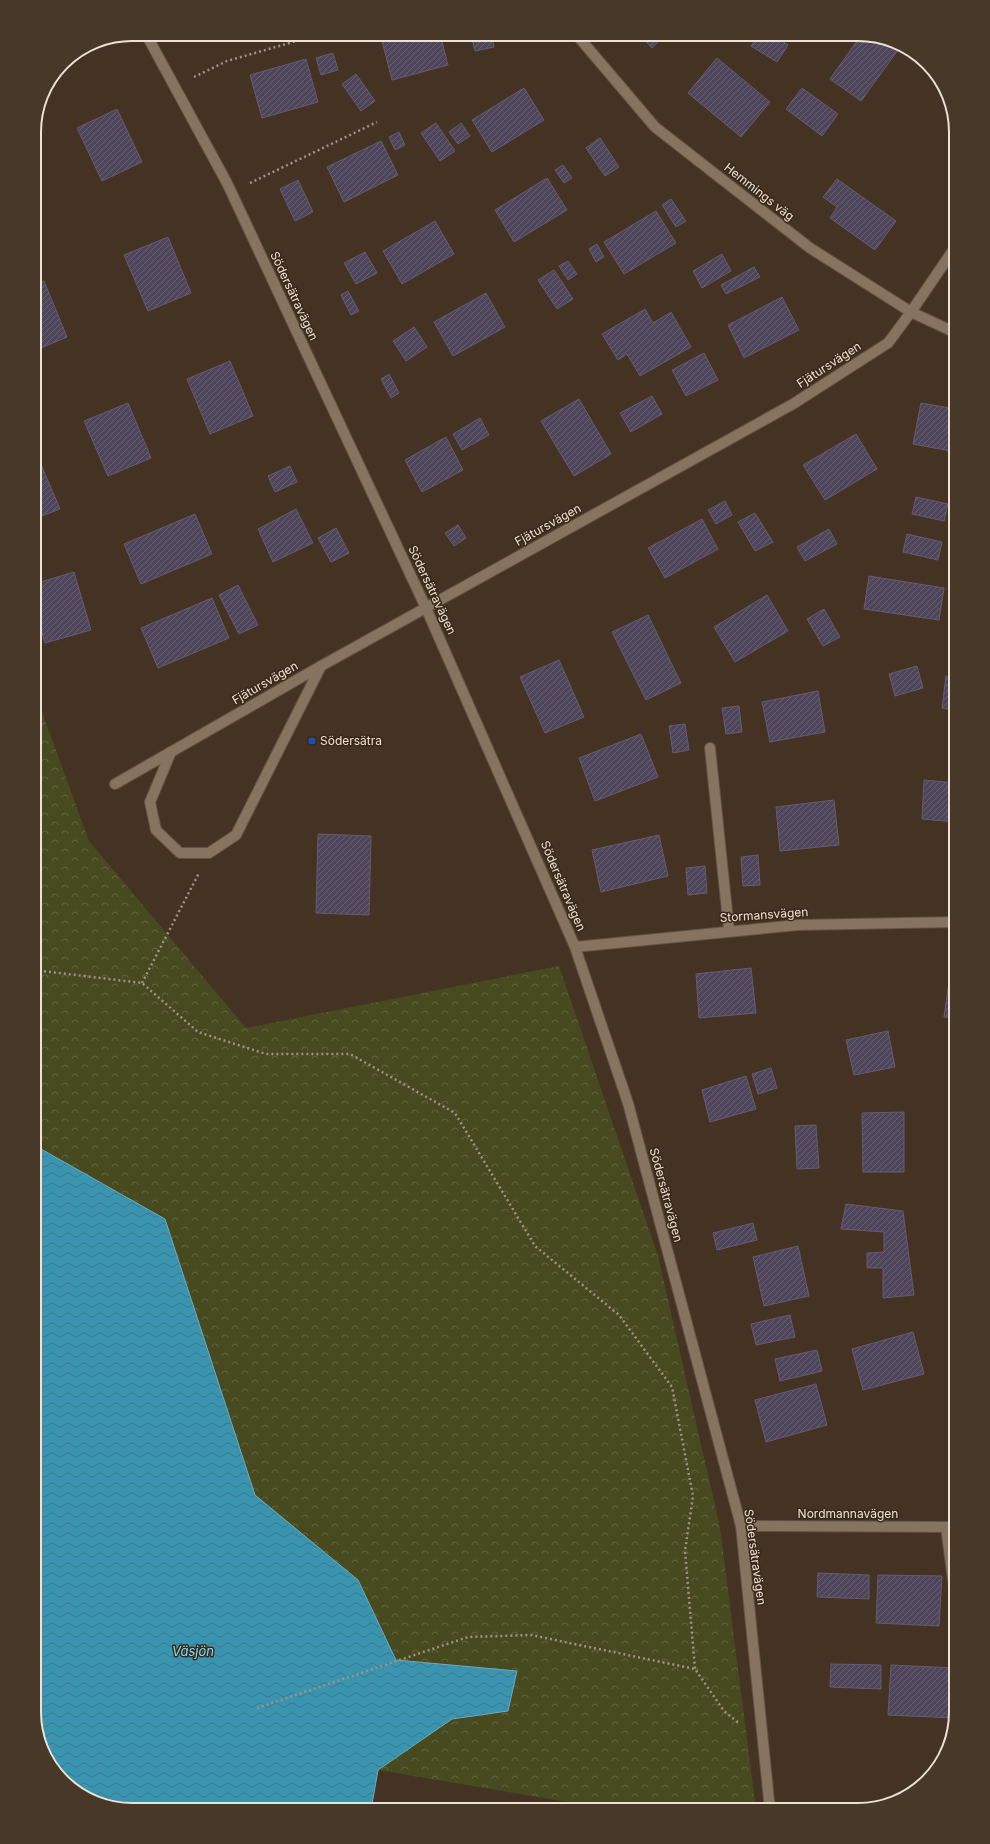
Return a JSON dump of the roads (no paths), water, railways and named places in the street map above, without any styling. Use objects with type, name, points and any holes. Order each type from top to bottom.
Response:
[{"type":"street","name":"Södersätravägen","points":[[150,41],[175,85],[231,192],[426,608],[575,946],[628,1102],[740,1526],[769,1803]]},
{"type":"street","name":"Hemmings väg","points":[[582,41],[655,127],[810,248],[911,312],[949,330]]},
{"type":"street","name":"Fjätursvägen","points":[[115,784],[321,666],[793,404],[888,343],[949,256]]},
{"type":"street","points":[[171,752],[150,802],[156,830],[180,853],[209,853],[236,835],[321,666]]},
{"type":"street","points":[[710,748],[729,930]]},
{"type":"street","name":"Stormansvägen","points":[[575,946],[729,930],[798,925],[949,922]]},
{"type":"street","name":"Nordmannavägen","points":[[740,1526],[949,1527]]},
{"type":"water","name":"Väsjön","points":[[41,1149],[165,1219],[255,1495],[358,1580],[396,1660],[517,1671],[508,1711],[452,1719],[378,1770],[372,1803],[126,1803],[108,1800],[86,1791],[68,1776],[53,1758],[43,1730],[41,1712]]},
{"type":"place","name":"Södersätra","points":[[312,741]]}]
